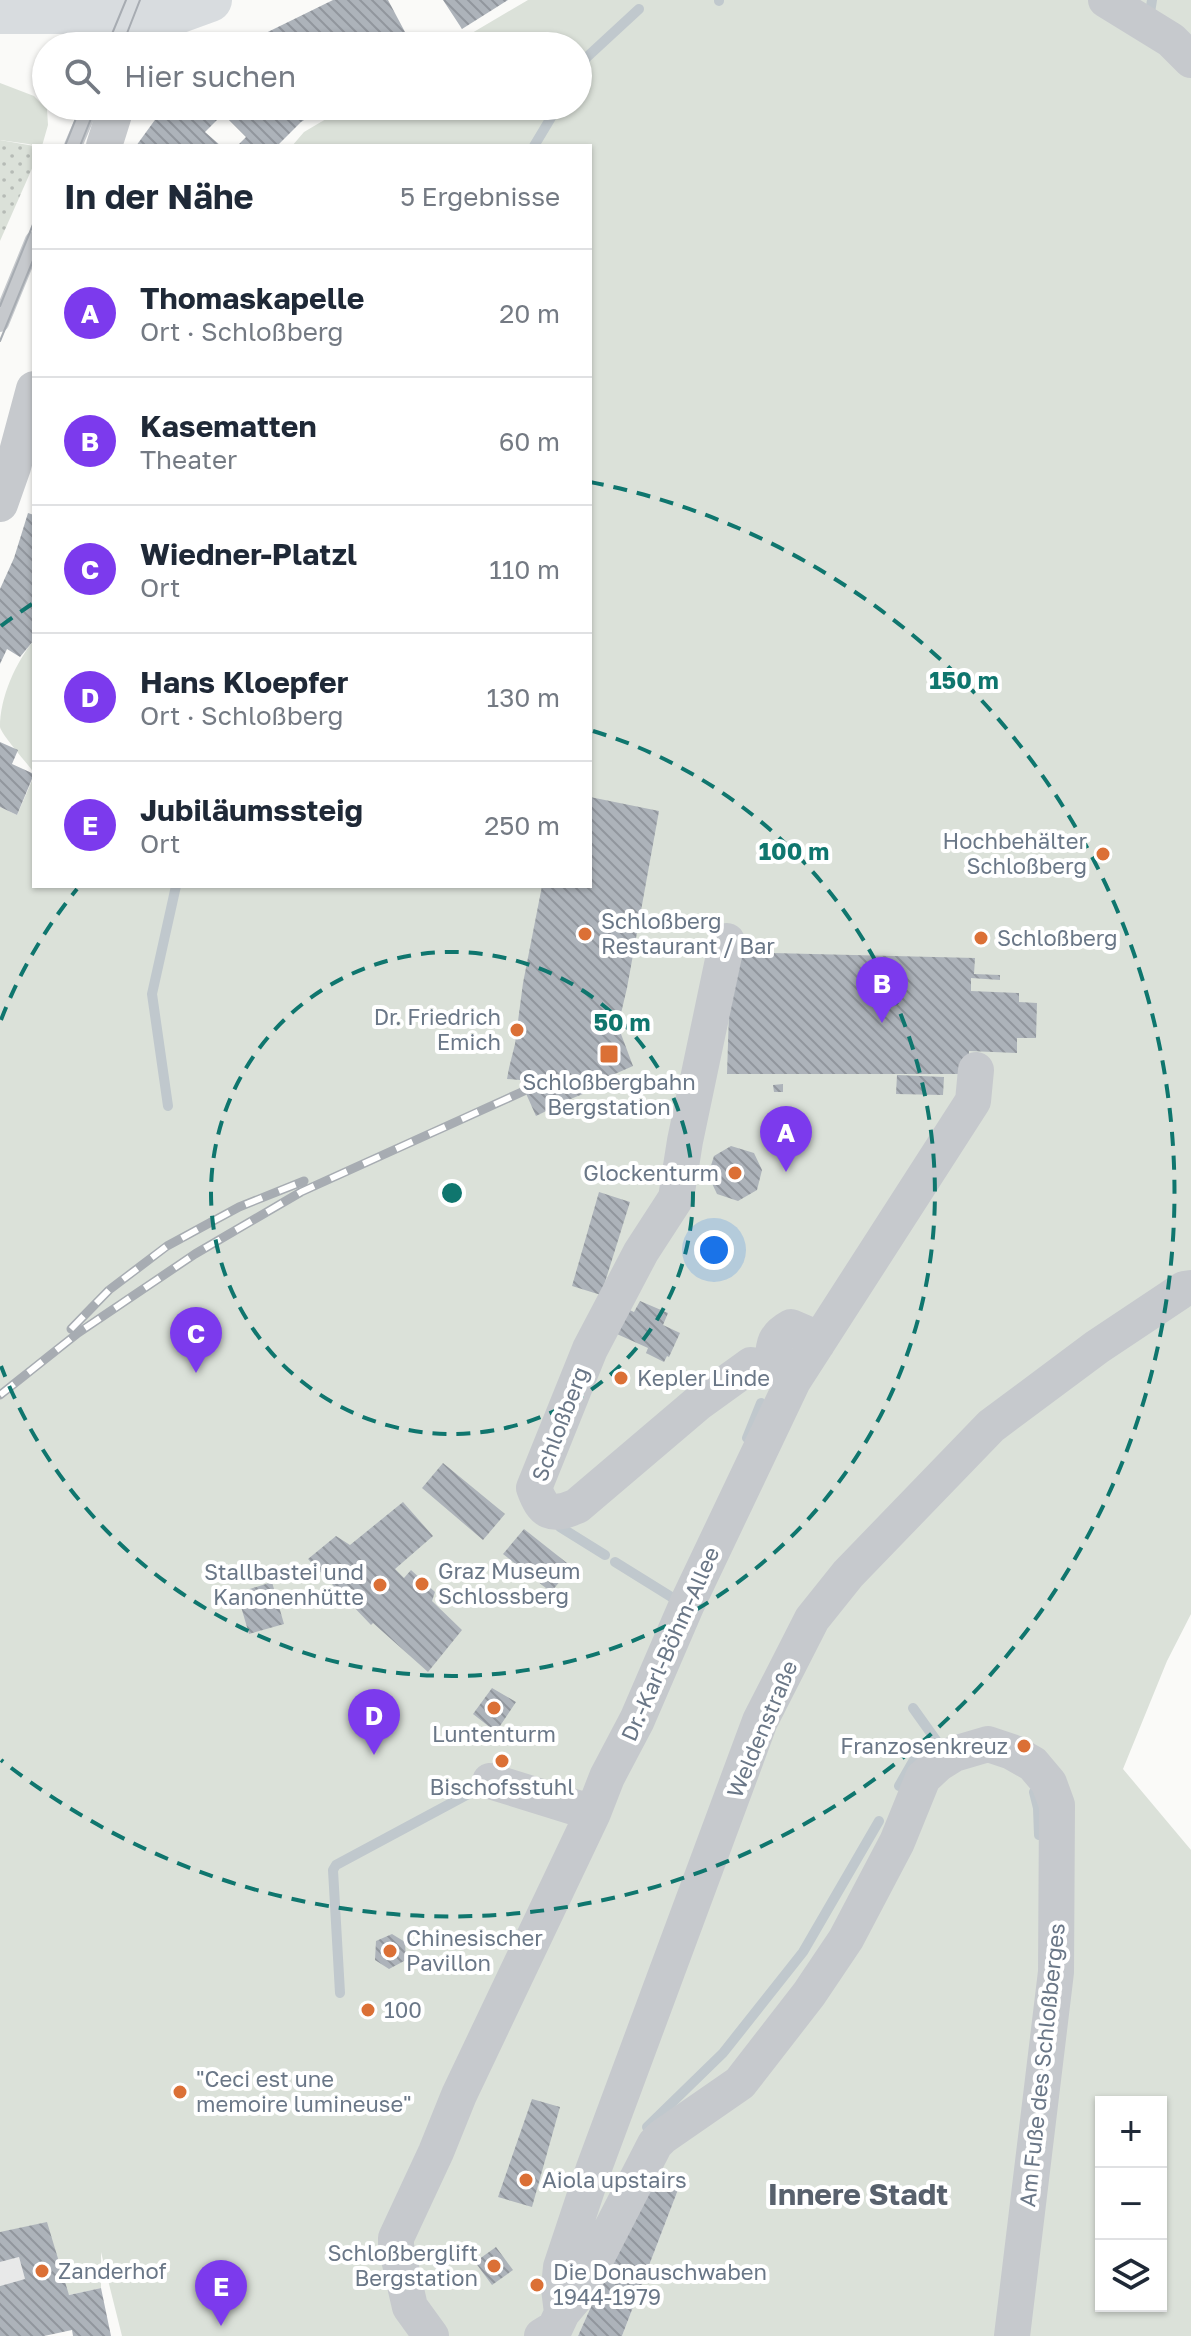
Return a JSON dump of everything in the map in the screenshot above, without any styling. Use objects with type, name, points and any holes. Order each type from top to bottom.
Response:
[{"type":"main road","points":[[0,12],[121,29],[210,0]]},
{"type":"street","points":[[1106,0],[1171,40],[1191,60]]},
{"type":"street","points":[[105,144],[112,120]]},
{"type":"street","points":[[0,504],[32,396]]},
{"type":"street","name":"Schloßberg","points":[[727,941],[676,1198],[641,1252],[590,1349],[534,1488],[540,1505],[549,1511],[559,1512],[577,1506],[697,1404],[751,1365],[782,1375]]},
{"type":"street","name":"Dr.-Karl-Böhm-Allee","points":[[431,2336],[410,2307],[396,2242],[459,2095],[593,1813],[607,1777],[637,1720],[782,1375],[817,1344],[973,1101],[976,1070]]},
{"type":"street","name":"Weldenstraße","points":[[552,2324],[561,2267],[594,2168],[760,1721],[812,1619],[848,1574],[991,1426],[1097,1347],[1189,1285]]},
{"type":"street","name":"Am Fuße des Schloßberges","points":[[552,2324],[578,2294],[655,2144],[740,2083],[809,1994],[846,1939],[897,1842],[923,1778],[954,1754],[988,1744],[1012,1752],[1033,1764],[1049,1783],[1057,1805],[1056,1972],[1012,2336]]},
{"type":"street","points":[[490,1781],[593,1813]]},
{"type":"lane","points":[[74,144],[84,120]]},
{"type":"lane","points":[[0,323],[32,245]]},
{"type":"shaded area","name":"Schloßberg","points":[[528,0],[1191,0],[1191,1614],[1167,1661],[1123,1769],[1191,1850],[1191,2336],[622,2336],[681,2182],[652,2170],[578,2336],[122,2336],[101,2252],[101,2288],[69,2295],[0,2232],[0,807],[17,815],[32,781],[32,888],[592,888],[592,144],[294,144],[304,132],[324,120],[592,120],[592,32],[474,32]]},
{"type":"shaded area","points":[[0,83],[32,95],[32,120],[48,120],[48,125],[43,144],[0,140]]},
{"type":"shaded area","points":[[0,140],[32,146],[32,169],[0,241]]},
{"type":"shaded area","points":[[32,643],[32,770],[0,727],[10,680]]},
{"type":"shaded area","name":"Zanderhof","points":[[19,2257],[25,2279],[0,2286],[0,2262]]},
{"type":"building","points":[[333,0],[388,0],[405,32],[268,32]]},
{"type":"building","points":[[443,0],[508,0],[462,29]]},
{"type":"building","points":[[155,120],[217,120],[205,132],[219,144],[137,144]]},
{"type":"building","points":[[229,120],[304,120],[279,144],[239,144],[246,137]]},
{"type":"building","points":[[28,513],[32,514],[32,642],[20,657],[7,649],[0,664],[0,589],[14,558]]},
{"type":"building","points":[[0,742],[18,750],[12,764],[32,773],[32,779],[17,815],[0,807]]},
{"type":"building","name":"Schloßberg Restaurant / Bar","points":[[592,797],[659,811],[618,1026],[633,1066],[608,1077],[610,1083],[536,1116],[520,1080],[507,1079],[542,888],[592,888]]},
{"type":"building","name":"Hochbehälter Schloßberg","points":[[1101,847],[1109,849],[1105,861],[1097,859]]},
{"type":"building","points":[[731,952],[975,958],[974,974],[1000,975],[1000,980],[971,978],[971,991],[1019,993],[1019,1002],[1037,1003],[1036,1038],[1017,1038],[1017,1053],[969,1051],[968,1074],[727,1074]]},
{"type":"building","points":[[897,1075],[944,1077],[943,1095],[896,1094]]},
{"type":"building","points":[[783,1084],[783,1092],[774,1092],[773,1085]]},
{"type":"building","name":"Glockenturm","points":[[731,1146],[754,1153],[762,1170],[757,1190],[738,1201],[717,1194],[708,1175],[714,1156]]},
{"type":"building","points":[[599,1192],[630,1202],[601,1295],[572,1286]]},
{"type":"building","points":[[640,1301],[668,1313],[663,1325],[680,1333],[664,1362],[646,1353],[648,1348],[608,1330],[619,1305],[634,1312]]},
{"type":"building","points":[[443,1463],[505,1514],[483,1540],[422,1488]]},
{"type":"building","name":"Stallbastei und Kanonenhütte","points":[[403,1502],[433,1536],[395,1569],[404,1578],[411,1570],[435,1592],[432,1601],[462,1630],[428,1672],[373,1623],[371,1625],[308,1559],[336,1536],[350,1545]]},
{"type":"building","points":[[524,1529],[572,1567],[551,1592],[503,1554]]},
{"type":"building","points":[[272,1582],[284,1624],[249,1634],[237,1593]]},
{"type":"building","name":"Luntenturm","points":[[492,1688],[516,1702],[496,1732],[473,1714]]},
{"type":"building","name":"Chinesischer Pavillon","points":[[392,1934],[405,1942],[406,1960],[389,1969],[375,1960],[376,1941]]},
{"type":"building","points":[[532,2099],[560,2107],[532,2207],[498,2197]]},
{"type":"building","points":[[652,2169],[681,2182],[622,2336],[578,2336]]},
{"type":"building","points":[[47,2222],[69,2295],[101,2288],[111,2336],[73,2336],[72,2330],[44,2336],[0,2336],[0,2286],[25,2279],[19,2257],[0,2262],[0,2232]]},
{"type":"building","name":"Schloßberglift Bergstation","points":[[496,2247],[513,2270],[492,2285],[475,2262]]},
{"type":"waterway","points":[[1149,19],[1152,0]]},
{"type":"waterway","points":[[592,52],[639,9]]},
{"type":"waterway","points":[[535,144],[550,120]]},
{"type":"waterway","points":[[168,1106],[152,994],[176,888]]},
{"type":"waterway","points":[[747,1438],[761,1403]]},
{"type":"waterway","points":[[560,1527],[605,1555]]},
{"type":"waterway","points":[[615,1562],[673,1598]]},
{"type":"waterway","points":[[913,1708],[938,1743]]},
{"type":"waterway","points":[[899,1786],[915,1758]]},
{"type":"waterway","points":[[340,1993],[333,1870],[336,1865],[472,1792]]},
{"type":"waterway","points":[[1034,1792],[1039,1835]]},
{"type":"waterway","points":[[647,2127],[723,2053],[803,1952],[879,1821]]},
{"type":"tram line","points":[[113,32],[126,0]]},
{"type":"tram line","points":[[127,32],[140,0]]},
{"type":"tram line","points":[[66,144],[75,120]]},
{"type":"tram line","points":[[81,144],[90,120]]},
{"type":"tram line","points":[[0,306],[32,227]]},
{"type":"tram line","points":[[0,341],[32,263]]},
{"type":"railway","points":[[0,1395],[78,1333],[195,1254],[301,1192],[524,1091]]},
{"type":"railway","points":[[71,1329],[109,1290],[167,1246],[239,1207],[304,1181]]},
{"type":"place","name":"Hochbehälter Schloßberg","points":[[1103,854]]},
{"type":"place","name":"Schloßberg Restaurant / Bar","points":[[585,934]]},
{"type":"place","name":"Schloßberg","points":[[981,938]]},
{"type":"place","name":"Kasematten","points":[[882,1023]]},
{"type":"place","name":"Dr. Friedrich Emich","points":[[517,1030]]},
{"type":"place","name":"Schloßbergbahn Bergstation","points":[[609,1054]]},
{"type":"place","name":"Thomaskapelle","points":[[786,1172]]},
{"type":"place","name":"Glockenturm","points":[[735,1173]]},
{"type":"place","name":"Wiedner-Platzl","points":[[196,1373]]},
{"type":"place","name":"Kepler Linde","points":[[621,1378]]},
{"type":"place","name":"Graz Museum Schlossberg","points":[[422,1584]]},
{"type":"place","name":"Stallbastei und Kanonenhütte","points":[[380,1585]]},
{"type":"place","name":"Luntenturm","points":[[494,1708]]},
{"type":"place","name":"Franzosenkreuz","points":[[1024,1746]]},
{"type":"place","name":"Hans Kloepfer","points":[[374,1755]]},
{"type":"place","name":"Bischofsstuhl","points":[[502,1761]]},
{"type":"place","name":"Chinesischer Pavillon","points":[[390,1951]]},
{"type":"place","name":"100","points":[[368,2010]]},
{"type":"place","name":"\"Ceci est une memoire lumineuse\"","points":[[180,2092]]},
{"type":"place","name":"Aiola upstairs","points":[[526,2180]]},
{"type":"place","name":"Schloßberglift Bergstation","points":[[494,2266]]},
{"type":"place","name":"Zanderhof","points":[[42,2271]]},
{"type":"place","name":"Die Donauschwaben 1944-1979","points":[[537,2285]]},
{"type":"place","name":"Jubiläumssteig","points":[[221,2326]]},
{"type":"district","name":"Innere Stadt","points":[[858,2195]]}]
